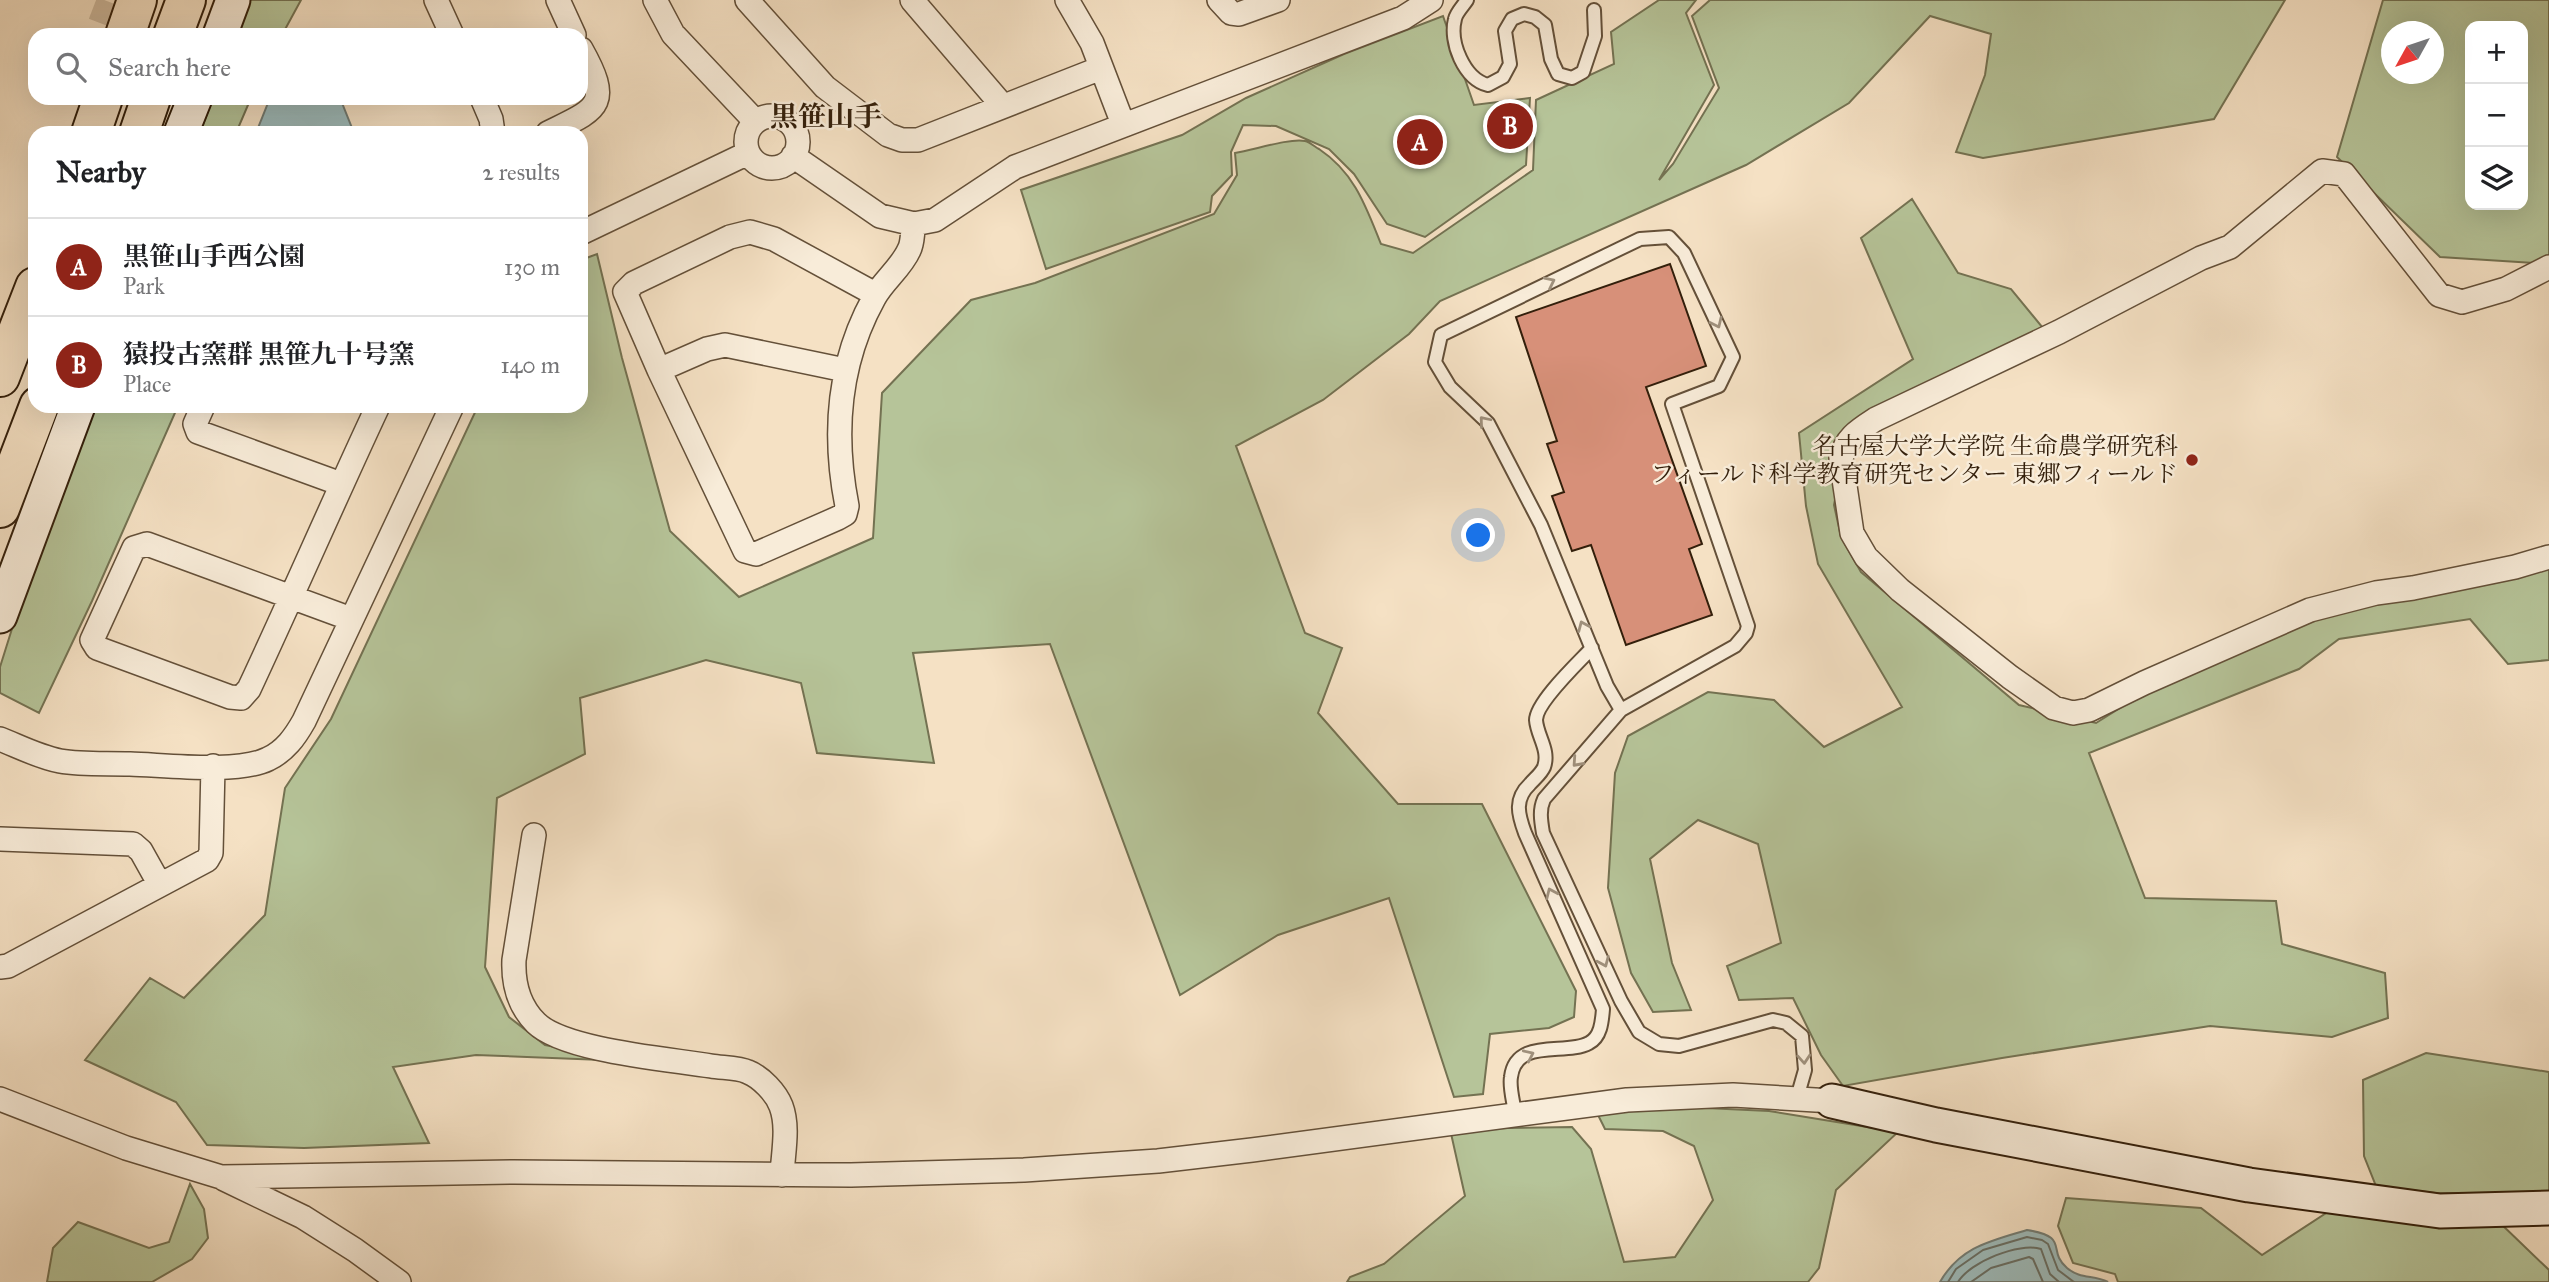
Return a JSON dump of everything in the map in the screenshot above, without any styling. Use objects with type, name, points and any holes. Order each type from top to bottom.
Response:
[{"type":"highway","points":[[128,28],[138,0]]},
{"type":"highway","points":[[176,28],[186,0]]},
{"type":"highway","points":[[93,126],[101,105]]},
{"type":"highway","points":[[141,126],[149,105]]},
{"type":"highway","points":[[0,377],[28,305]]},
{"type":"highway","points":[[0,508],[36,413]]},
{"type":"street","points":[[223,28],[233,0]]},
{"type":"street","points":[[436,0],[449,28]]},
{"type":"street","points":[[558,0],[571,28]]},
{"type":"street","points":[[655,0],[673,34],[755,121]]},
{"type":"street","points":[[747,0],[818,81],[881,131],[894,138],[918,140],[1101,68]]},
{"type":"street","points":[[912,0],[1002,105]]},
{"type":"street","points":[[1067,0],[1092,43],[1123,124]]},
{"type":"street","points":[[1219,0],[1231,13],[1239,14],[1278,0]]},
{"type":"street","points":[[793,156],[880,216],[914,224],[934,220],[1015,167],[1403,18],[1431,0]]},
{"type":"street","points":[[563,126],[586,115],[595,104],[598,92],[588,65]]},
{"type":"street","points":[[184,126],[192,105]]},
{"type":"street","points":[[485,105],[492,126]]},
{"type":"street","points":[[770,115],[778,116],[789,122],[797,133],[798,142],[793,156],[785,164],[768,168],[759,164],[748,153],[746,135],[755,121],[770,115]]},
{"type":"street","points":[[588,230],[748,153]]},
{"type":"street","points":[[2549,267],[2506,289],[2462,302],[2439,295],[2344,174],[2322,171],[2230,247],[2201,258],[2059,332],[1875,419],[1849,439],[1841,459],[1852,533],[1866,558],[1900,590],[2010,677],[2054,708],[2073,713],[2089,710],[2310,610],[2376,593],[2515,567],[2549,556]]},
{"type":"street","points":[[875,294],[766,236],[750,232],[739,233],[628,288],[625,296],[745,551],[752,554],[838,518],[846,512],[839,444],[845,370],[859,328],[875,294],[909,250],[914,224]]},
{"type":"street","points":[[659,370],[724,345],[845,370]]},
{"type":"street","points":[[0,616],[75,413]]},
{"type":"street","points":[[200,413],[195,424],[198,432],[341,484]]},
{"type":"street","points":[[351,620],[292,598],[144,543],[134,548],[92,641],[97,648],[238,699],[249,689],[292,598],[375,413]]},
{"type":"street","points":[[0,739],[61,761],[213,766],[261,762],[286,746],[304,721],[449,413]]},
{"type":"street","points":[[0,967],[8,966],[204,863],[209,858],[213,766]]},
{"type":"street","points":[[534,835],[513,978],[522,1004],[536,1023],[550,1033],[631,1054],[748,1072],[769,1088],[781,1105],[785,1123],[782,1175]]},
{"type":"street","points":[[0,838],[133,844],[141,851],[160,885]]},
{"type":"street","points":[[221,1177],[514,1172],[782,1175],[998,1171],[1158,1161],[1385,1134],[1627,1100],[1733,1095],[1832,1101],[1936,1125],[2249,1185],[2440,1211],[2549,1208]]},
{"type":"street","points":[[0,1099],[126,1148],[221,1177],[303,1217],[399,1282]]},
{"type":"lane","points":[[1467,0],[1455,17],[1453,39],[1468,71],[1479,83],[1488,85],[1503,77],[1510,64],[1505,31],[1512,19],[1524,14],[1535,17],[1545,25],[1551,59],[1558,74],[1572,78],[1583,72],[1595,36],[1594,10]]},
{"type":"lane","points":[[1621,710],[1607,687],[1541,525],[1488,423],[1450,387],[1435,362],[1441,335],[1640,239],[1670,237],[1684,253],[1733,357],[1719,386],[1672,404],[1748,626],[1746,633],[1735,646],[1621,710],[1544,799],[1540,812],[1543,833],[1621,1001],[1639,1032],[1659,1044],[1679,1046],[1773,1020],[1786,1023],[1802,1036],[1805,1070],[1797,1098]]},
{"type":"lane","points":[[1515,1114],[1511,1076],[1518,1060],[1537,1050],[1590,1043],[1598,1034],[1602,1022],[1603,1009],[1525,833],[1518,808],[1522,792],[1544,765],[1546,756],[1536,721],[1538,713],[1552,691],[1592,648]]},
{"type":"green space","points":[[250,0],[301,0],[286,28],[240,28]]},
{"type":"green space","points":[[1659,0],[1696,0],[1686,13],[1714,85],[1659,180],[1673,164],[1719,88],[1692,16],[1710,0],[2285,0],[2214,119],[1983,158],[1956,152],[1985,75],[1991,34],[1930,16],[1849,103],[1746,165],[1440,301],[1409,334],[1323,400],[1236,446],[1305,633],[1342,648],[1318,713],[1398,804],[1482,804],[1576,991],[1574,1017],[1549,1028],[1490,1034],[1483,1094],[1454,1097],[1389,898],[1278,935],[1180,995],[1050,644],[913,653],[934,763],[817,753],[801,683],[706,660],[580,698],[585,754],[497,798],[485,967],[509,1017],[545,1045],[628,1061],[476,1055],[393,1067],[429,1143],[304,1148],[207,1145],[176,1102],[85,1060],[150,978],[184,998],[265,915],[285,788],[331,719],[475,413],[588,413],[588,257],[597,254],[622,358],[670,531],[739,597],[873,538],[882,393],[971,300],[1035,283],[1214,214],[1237,175],[1235,153],[1290,141],[1307,142],[1331,158],[1358,192],[1381,244],[1413,253],[1533,170],[1536,100],[1614,64],[1611,32]]},
{"type":"green space","points":[[2383,0],[2549,0],[2549,264],[2440,257],[2337,157]]},
{"type":"green space","points":[[1443,16],[1474,105],[1530,98],[1526,165],[1425,237],[1387,224],[1354,174],[1329,149],[1276,126],[1243,125],[1231,152],[1232,175],[1212,196],[1210,212],[1046,269],[1021,190],[1182,135],[1246,98],[1344,54]]},
{"type":"green space","points":[[210,105],[248,105],[239,126],[203,126]]},
{"type":"green space","points":[[1912,199],[1958,273],[2011,289],[2047,333],[1848,432],[1834,505],[1841,537],[1861,572],[2019,705],[2096,723],[2168,678],[2320,604],[2549,557],[2549,660],[2508,664],[2470,619],[2339,639],[2299,669],[2089,753],[2145,898],[2276,901],[2282,944],[2385,973],[2388,1018],[2332,1037],[2210,1026],[1843,1086],[1821,1055],[1793,998],[1739,1000],[1727,966],[1781,943],[1758,844],[1698,820],[1650,859],[1672,963],[1691,1010],[1653,1012],[1631,973],[1608,888],[1615,773],[1628,736],[1708,692],[1774,700],[1824,747],[1902,707],[1818,564],[1806,506],[1799,433],[1913,359],[1861,238]]},
{"type":"green space","points":[[92,413],[175,413],[39,713],[0,693],[0,667],[21,600]]},
{"type":"green space","points":[[2426,1053],[2549,1072],[2549,1194],[2435,1193],[2376,1186],[2364,1156],[2363,1080]]},
{"type":"green space","points":[[1642,1105],[1769,1111],[1898,1132],[1836,1190],[1819,1268],[1808,1282],[1347,1282],[1350,1277],[1384,1264],[1465,1196],[1450,1129],[1572,1127],[1591,1149],[1624,1262],[1675,1257],[1713,1200],[1694,1146],[1663,1131],[1605,1129],[1598,1115]]},
{"type":"green space","points":[[190,1184],[204,1209],[208,1238],[192,1259],[152,1282],[47,1282],[53,1248],[78,1222],[149,1248],[169,1242]]},
{"type":"green space","points":[[2066,1198],[2201,1208],[2262,1255],[2340,1204],[2498,1221],[2549,1270],[2549,1282],[2118,1282],[2115,1274],[2073,1263],[2058,1226]]},
{"type":"water","points":[[267,105],[343,105],[351,126],[259,126]]},
{"type":"water","points":[[2027,1230],[2049,1236],[2067,1268],[2108,1282],[1940,1282],[1957,1261],[1977,1247]]},
{"type":"building","points":[[1670,264],[1706,366],[1646,387],[1702,544],[1689,549],[1712,615],[1626,645],[1591,545],[1572,551],[1552,496],[1564,492],[1547,444],[1557,441],[1516,317]]},
{"type":"tunnel","points":[[93,8],[145,28]]},
{"type":"place","name":"猿投古窯群 黒笹九十号窯","points":[[1510,126]]},
{"type":"place","name":"黒笹山手西公園","points":[[1420,142]]},
{"type":"place","name":"名古屋大学大学院 生命農学研究科 フィールド科学教育研究センター 東郷フィールド","points":[[2192,460]]},
{"type":"district","name":"黒笹山手","points":[[826,116]]}]
